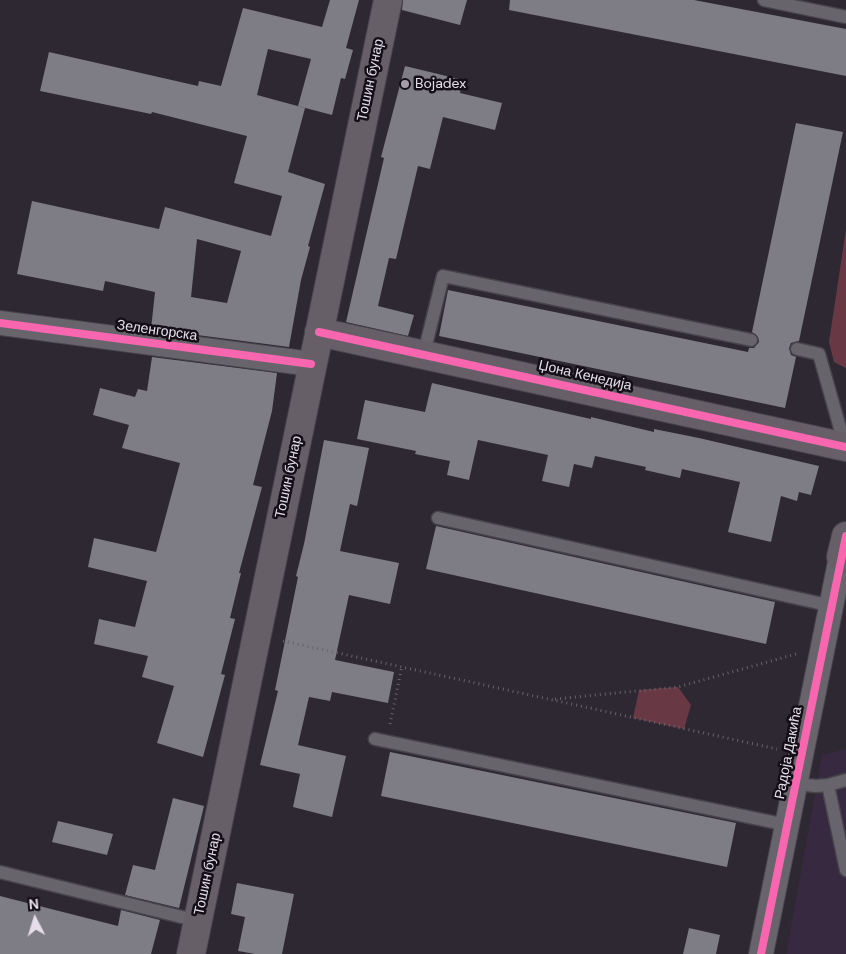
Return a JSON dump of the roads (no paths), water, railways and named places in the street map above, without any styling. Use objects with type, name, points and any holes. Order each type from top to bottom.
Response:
[{"type":"main road","name":"Тошин бунар","points":[[191,954],[388,0]]},
{"type":"main road","name":"Џона Кенедија","points":[[319,332],[424,353],[846,447]]},
{"type":"street","name":"Зеленгорска","points":[[0,323],[312,364]]},
{"type":"street","name":"Радоја Дакића","points":[[761,954],[844,550]]},
{"type":"lane","points":[[764,0],[846,17]]},
{"type":"lane","points":[[424,353],[443,276],[750,340]]},
{"type":"lane","points":[[798,349],[819,354],[840,428],[846,442]]},
{"type":"lane","points":[[438,518],[832,606]]},
{"type":"lane","points":[[380,740],[787,825]]},
{"type":"lane","points":[[795,784],[816,786],[846,780]]},
{"type":"lane","points":[[828,784],[846,870]]},
{"type":"lane","points":[[0,872],[198,921]]},
{"type":"place","name":"Bojadex","points":[[405,84]]}]
